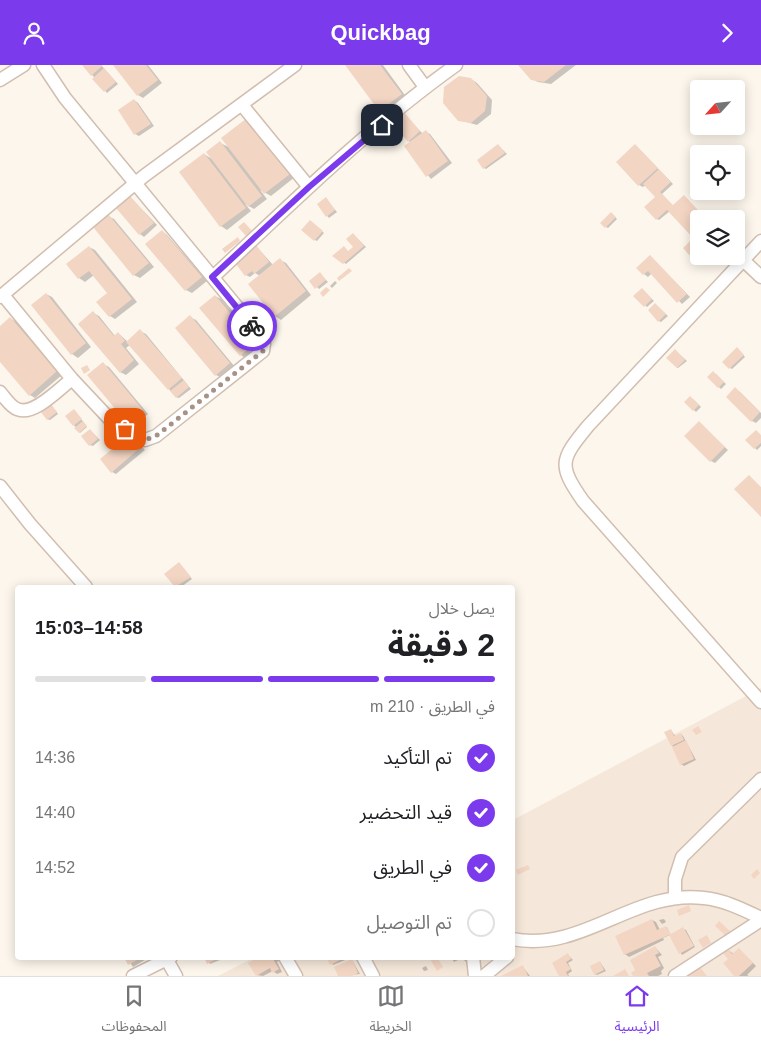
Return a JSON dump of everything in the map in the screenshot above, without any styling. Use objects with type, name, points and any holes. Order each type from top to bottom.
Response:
[{"type":"street","points":[[0,80],[24,65]]},
{"type":"street","points":[[43,65],[65,98],[136,183],[261,336],[264,344],[263,351],[156,436],[145,440],[125,429],[118,428],[72,379],[1,296],[136,183],[295,65]]},
{"type":"street","points":[[409,65],[425,87]]},
{"type":"street","points":[[212,277],[309,187],[425,87],[456,65]]},
{"type":"street","points":[[242,105],[309,187]]},
{"type":"street","points":[[745,256],[761,241]]},
{"type":"street","points":[[745,262],[761,277]]},
{"type":"street","points":[[736,265],[588,426],[569,449],[564,466],[568,479],[583,501],[761,702]]},
{"type":"street","points":[[0,392],[16,409],[24,411],[35,408],[72,379]]},
{"type":"street","points":[[0,486],[30,524],[84,585]]},
{"type":"street","points":[[675,898],[675,879],[682,857],[761,779]]},
{"type":"street","points":[[515,939],[556,940],[575,935],[652,903],[675,898],[702,897],[723,902],[761,919]]},
{"type":"street","points":[[675,976],[761,919]]},
{"type":"street","points":[[515,950],[526,941]]},
{"type":"street","points":[[133,976],[167,960]]},
{"type":"street","points":[[169,960],[176,976]]},
{"type":"street","points":[[287,960],[296,976]]},
{"type":"street","points":[[365,960],[373,976]]},
{"type":"street","points":[[473,960],[475,976]]},
{"type":"street","points":[[484,976],[504,960]]},
{"type":"shaded area","points":[[761,688],[761,976],[218,976],[249,960],[515,960],[515,819]]},
{"type":"building","points":[[82,65],[101,65],[102,66],[91,76]]},
{"type":"building","points":[[113,65],[146,65],[158,80],[137,96]]},
{"type":"building","points":[[345,65],[380,65],[402,94],[379,111]]},
{"type":"building","points":[[518,65],[566,65],[544,82],[531,80]]},
{"type":"building","points":[[104,68],[116,82],[104,92],[92,79]]},
{"type":"building","points":[[459,76],[471,78],[487,96],[485,111],[471,123],[458,121],[443,103],[444,87]]},
{"type":"building","points":[[134,99],[151,124],[134,135],[118,110]]},
{"type":"building","points":[[404,112],[420,131],[408,142],[392,123]]},
{"type":"building","points":[[247,118],[290,174],[264,194],[221,138]]},
{"type":"building","points":[[426,130],[448,161],[426,177],[404,146]]},
{"type":"building","points":[[220,141],[262,196],[248,207],[206,152]]},
{"type":"building","points":[[498,144],[505,153],[483,169],[477,160]]},
{"type":"building","points":[[635,144],[658,168],[638,186],[616,162]]},
{"type":"building","points":[[204,153],[246,208],[220,227],[179,172]]},
{"type":"building","points":[[659,169],[671,182],[660,192],[673,205],[684,195],[698,210],[690,210],[690,235],[667,210],[656,220],[644,207],[655,197],[643,184]]},
{"type":"building","points":[[130,196],[154,223],[139,235],[116,208]]},
{"type":"building","points":[[326,197],[335,210],[326,217],[317,204]]},
{"type":"building","points":[[611,212],[616,217],[605,228],[600,223]]},
{"type":"building","points":[[108,214],[149,263],[133,276],[93,227]]},
{"type":"building","points":[[310,220],[323,231],[314,241],[301,230]]},
{"type":"building","points":[[244,222],[252,231],[246,236],[238,227]]},
{"type":"building","points":[[162,230],[202,277],[185,291],[145,244]]},
{"type":"building","points":[[353,233],[364,246],[343,264],[332,256],[344,246],[348,251],[353,247],[346,239]]},
{"type":"building","points":[[238,237],[240,241],[225,253],[222,249]]},
{"type":"building","points":[[690,241],[690,254],[683,248]]},
{"type":"building","points":[[256,245],[269,262],[254,274],[252,271],[245,276],[232,259]]},
{"type":"building","points":[[89,246],[132,299],[109,317],[96,302],[107,293],[89,271],[78,279],[66,264]]},
{"type":"building","points":[[650,255],[687,294],[677,303],[648,271],[643,275],[636,268]]},
{"type":"building","points":[[280,258],[306,291],[274,317],[248,284]]},
{"type":"building","points":[[349,268],[352,271],[339,281],[337,278]]},
{"type":"building","points":[[320,272],[326,280],[315,289],[309,281]]},
{"type":"building","points":[[326,287],[330,290],[323,297],[320,293]]},
{"type":"building","points":[[642,288],[652,299],[644,307],[633,296]]},
{"type":"building","points":[[46,293],[86,343],[71,355],[31,305]]},
{"type":"building","points":[[215,295],[255,343],[240,356],[199,308]]},
{"type":"building","points":[[655,303],[666,314],[658,322],[648,310]]},
{"type":"building","points":[[93,311],[114,336],[118,332],[125,341],[121,344],[134,360],[120,373],[78,324]]},
{"type":"building","points":[[190,315],[230,363],[215,376],[175,328]]},
{"type":"building","points":[[10,317],[57,371],[29,396],[0,362],[0,326]]},
{"type":"building","points":[[140,329],[182,378],[168,390],[126,342]]},
{"type":"building","points":[[737,347],[744,355],[729,369],[722,362]]},
{"type":"building","points":[[675,349],[685,360],[677,368],[666,358]]},
{"type":"building","points":[[103,362],[143,410],[127,423],[87,375]]},
{"type":"building","points":[[87,365],[90,370],[84,374],[81,368]]},
{"type":"building","points":[[713,371],[724,382],[718,388],[707,377]]},
{"type":"building","points":[[184,380],[189,387],[176,398],[170,391]]},
{"type":"building","points":[[735,387],[760,412],[751,422],[726,397]]},
{"type":"building","points":[[690,396],[699,405],[693,411],[684,402]]},
{"type":"building","points":[[50,403],[57,412],[47,420],[40,411]]},
{"type":"building","points":[[74,409],[82,419],[73,426],[65,416]]},
{"type":"building","points":[[83,421],[87,426],[79,433],[74,428]]},
{"type":"building","points":[[699,421],[725,447],[710,462],[684,436]]},
{"type":"building","points":[[90,429],[98,439],[89,446],[81,436]]},
{"type":"building","points":[[756,430],[761,435],[761,443],[754,449],[745,440]]},
{"type":"building","points":[[130,434],[141,447],[111,473],[100,459]]},
{"type":"building","points":[[749,475],[761,487],[761,517],[734,489]]},
{"type":"building","points":[[179,562],[191,577],[178,585],[173,585],[164,574]]},
{"type":"building","points":[[698,726],[702,732],[696,735],[692,730]]},
{"type":"building","points":[[671,729],[674,736],[681,733],[684,740],[671,746],[664,732]]},
{"type":"building","points":[[686,740],[694,759],[680,765],[672,747]]},
{"type":"building","points":[[528,865],[530,869],[518,875],[516,870]]},
{"type":"building","points":[[757,869],[760,873],[754,879],[751,875]]},
{"type":"building","points":[[689,905],[691,911],[679,916],[677,910]]},
{"type":"building","points":[[652,919],[657,930],[666,926],[671,934],[683,927],[694,946],[679,954],[669,935],[624,955],[615,936]]},
{"type":"building","points":[[719,921],[730,931],[726,936],[715,926]]},
{"type":"building","points":[[707,935],[711,943],[703,948],[698,940]]},
{"type":"building","points":[[655,946],[659,953],[655,955],[661,966],[647,973],[649,976],[633,976],[631,973],[635,970],[630,960]]},
{"type":"building","points":[[727,948],[732,954],[739,948],[753,963],[739,976],[734,976],[723,963],[728,959],[723,953]]},
{"type":"building","points":[[568,953],[571,959],[566,962],[571,969],[566,972],[568,976],[559,976],[552,963]]},
{"type":"building","points":[[126,960],[137,960],[128,965]]},
{"type":"building","points":[[205,960],[214,960],[207,964]]},
{"type":"building","points":[[253,960],[274,960],[279,969],[272,973],[270,968],[256,976],[248,963]]},
{"type":"building","points":[[328,960],[340,960],[330,965]]},
{"type":"building","points":[[352,960],[358,973],[352,976],[338,976],[334,967]]},
{"type":"building","points":[[431,960],[439,960],[443,967],[437,971]]},
{"type":"building","points":[[600,961],[604,970],[594,975],[590,966]]},
{"type":"building","points":[[523,965],[528,976],[501,976]]},
{"type":"building","points":[[700,967],[707,976],[688,975]]},
{"type":"building","points":[[625,969],[629,976],[613,976]]},
{"type":"way so far","points":[[125,429],[145,440],[156,436],[263,351],[264,344],[261,336],[252,326]]},
{"type":"route","points":[[252,326],[212,277],[309,187],[382,125]]}]
